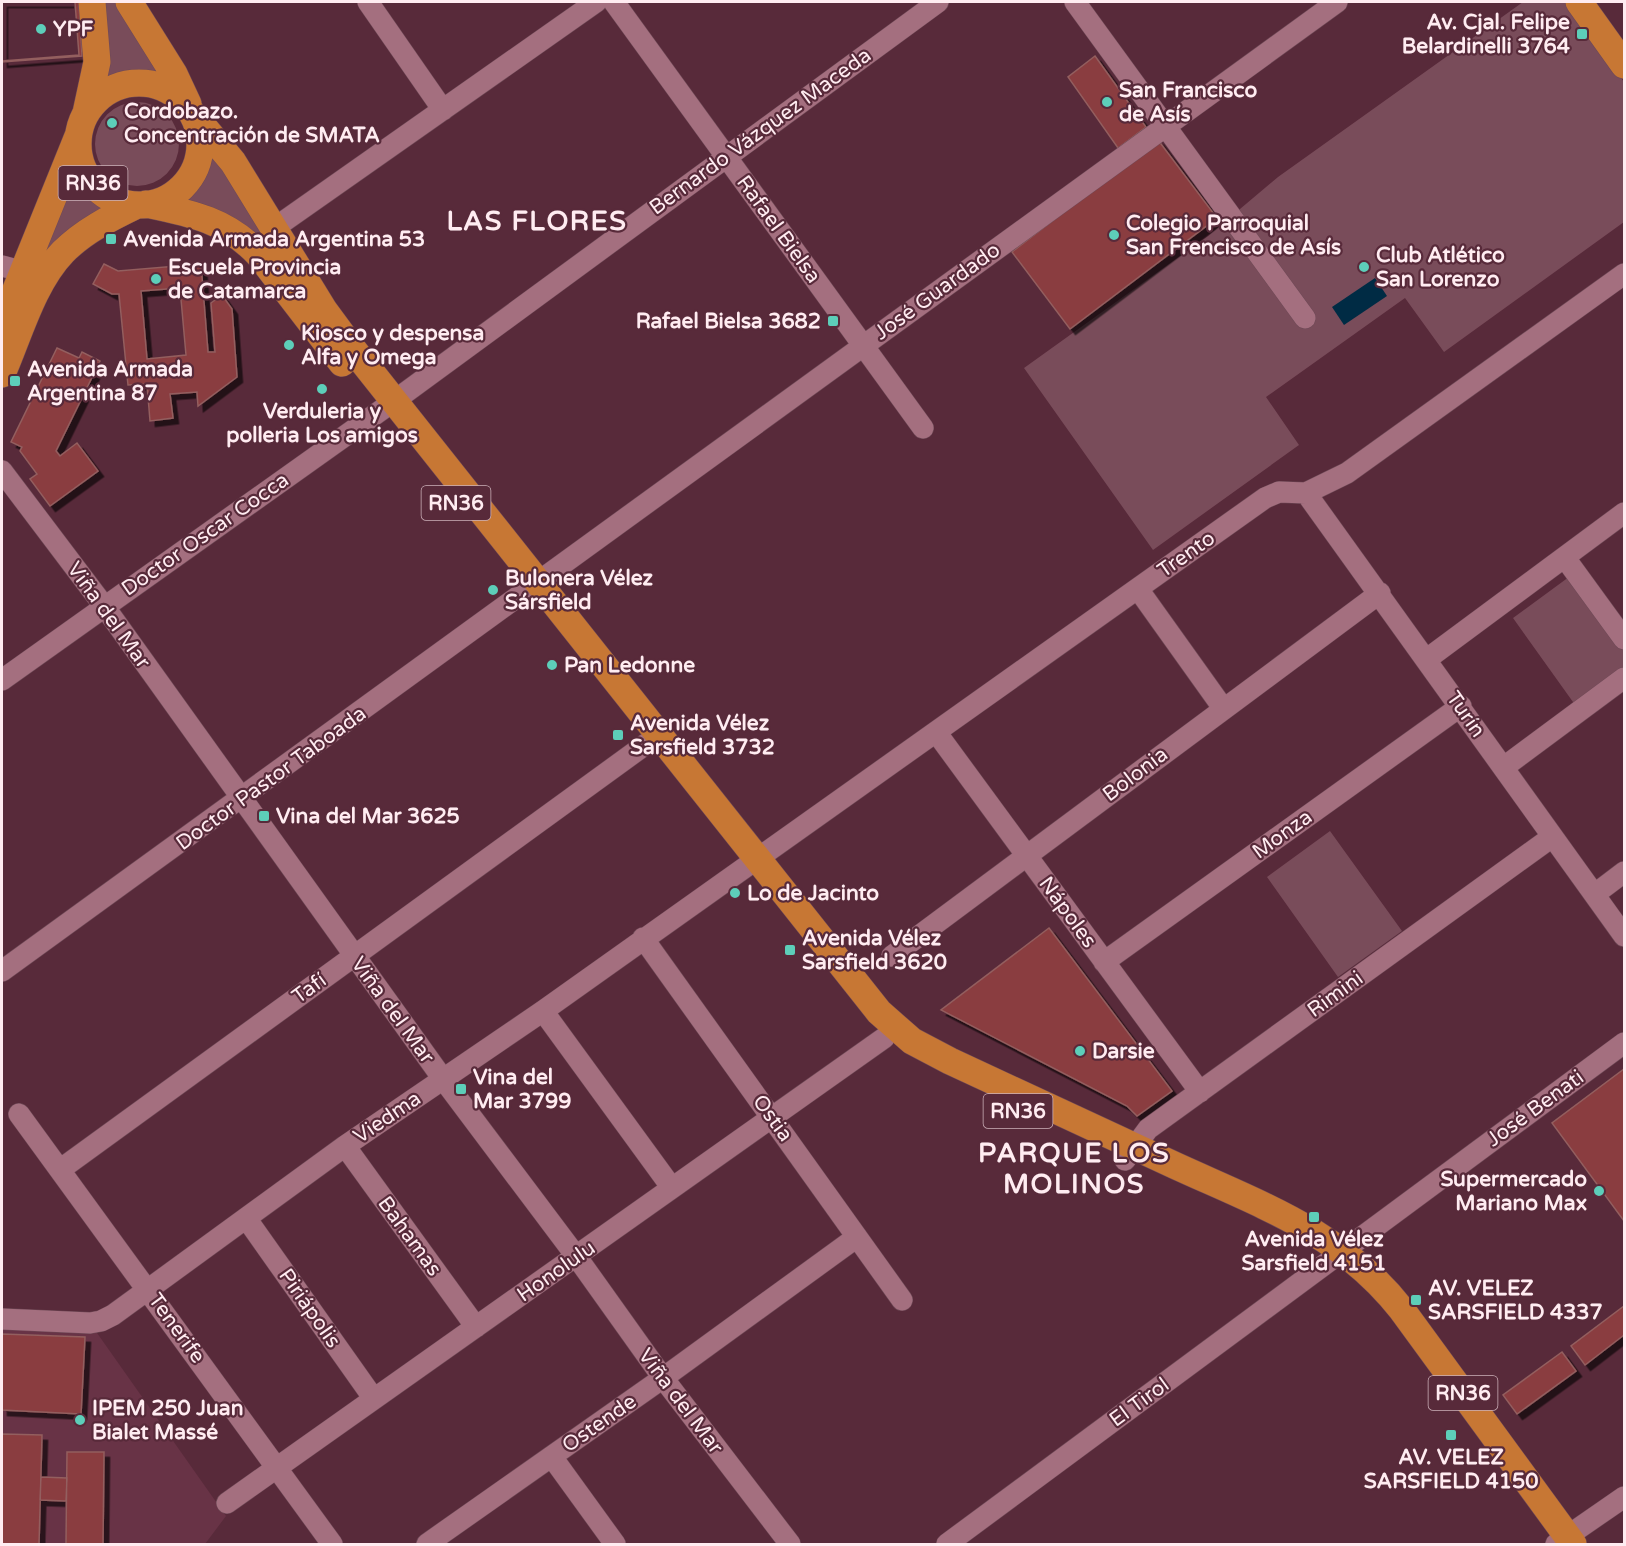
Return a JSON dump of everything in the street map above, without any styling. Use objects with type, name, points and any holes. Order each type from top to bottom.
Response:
[{"type":"main road","name":"RN36","points":[[92,2],[97,62],[81,127],[80,160],[94,186],[119,202],[206,218],[227,228],[259,255],[387,406],[750,863],[842,995],[901,1052],[942,1075],[1304,1226],[1337,1255],[1391,1295],[1562,1543]]},
{"type":"main road","name":"RN36","points":[[131,2],[174,74],[193,114],[201,144],[199,156],[189,180],[170,196],[141,205]]},
{"type":"main road","points":[[1579,2],[1624,65]]},
{"type":"main road","name":"RN36","points":[[81,127],[103,94],[130,83],[159,86],[171,91],[233,162],[324,310],[387,406]]},
{"type":"main road","points":[[2,324],[11,270],[81,127]]},
{"type":"main road","points":[[2,374],[48,272],[61,254],[80,237],[141,205]]},
{"type":"main road","name":"RN36","points":[[532,588],[645,744],[858,989],[893,1026],[912,1041],[1130,1153]]},
{"type":"street","points":[[368,2],[443,110]]},
{"type":"street","points":[[273,229],[596,2]]},
{"type":"street","name":"Rafael Bielsa","points":[[614,2],[923,428]]},
{"type":"street","name":"Bernardo Vázquez Maceda","points":[[387,406],[726,155],[938,2]]},
{"type":"street","points":[[1075,2],[1305,318]]},
{"type":"street","name":"José Guardado","points":[[532,588],[1337,2]]},
{"type":"street","points":[[11,270],[36,276],[48,272]]},
{"type":"street","name":"Trento","points":[[750,863],[1265,498],[1279,492],[1306,493],[1347,473],[1624,274]]},
{"type":"street","name":"Doctor Oscar Cocca","points":[[2,680],[387,406]]},
{"type":"street","name":"Viña del Mar","points":[[2,471],[104,606],[240,800],[443,1079],[576,1256],[663,1378],[790,1545]]},
{"type":"street","name":"Turín","points":[[1306,493],[1427,658],[1624,936]]},
{"type":"street","points":[[1427,658],[1624,513]]},
{"type":"street","points":[[1565,558],[1624,639]]},
{"type":"street","name":"Doctor Pastor Taboada","points":[[2,971],[532,588]]},
{"type":"street","points":[[1138,589],[1222,708]]},
{"type":"street","name":"Bolonia","points":[[892,956],[1222,708],[1380,593]]},
{"type":"street","points":[[1504,767],[1624,678]]},
{"type":"street","name":"Monza","points":[[1104,962],[1461,706]]},
{"type":"street","name":"Nápoles","points":[[936,732],[1200,1092]]},
{"type":"street","name":"Tafí","points":[[61,1170],[645,744]]},
{"type":"street","name":"Rimini","points":[[1130,1153],[1148,1129],[1552,837]]},
{"type":"street","name":"Viedma","points":[[2,1319],[101,1321],[345,1146],[543,1011],[750,863]]},
{"type":"street","points":[[1594,894],[1624,872]]},
{"type":"street","name":"Ostia","points":[[644,938],[902,1299]]},
{"type":"street","points":[[543,1011],[672,1188]]},
{"type":"street","name":"Honolulu","points":[[227,1503],[884,1038]]},
{"type":"street","name":"José Benati","points":[[1337,1255],[1624,1043]]},
{"type":"street","name":"Tenerife","points":[[19,1114],[332,1545]]},
{"type":"street","name":"Bahamas","points":[[345,1146],[476,1327]]},
{"type":"street","name":"Piriápolis","points":[[246,1218],[374,1399]]},
{"type":"street","name":"Ostende","points":[[433,1543],[857,1237]]},
{"type":"street","name":"El Tirol","points":[[947,1545],[1337,1255]]},
{"type":"street","points":[[552,1457],[615,1545]]},
{"type":"street","points":[[1562,1543],[1624,1497]]},
{"type":"shaded area","points":[[102,2],[120,2],[165,78],[142,74],[120,79],[105,86]]},
{"type":"shaded area","name":"Club Atlético San Lorenzo","points":[[1523,2],[1567,2],[1624,82],[1624,222],[1444,352],[1405,298],[1266,397],[1299,445],[1153,550],[1024,368],[1208,236],[1278,177]]},
{"type":"shaded area","points":[[129,102],[145,102],[161,109],[172,120],[179,136],[176,160],[167,174],[145,186],[129,186],[113,179],[102,168],[95,152],[95,136],[102,120],[113,109]]},
{"type":"shaded area","points":[[213,151],[279,255],[209,208],[187,199],[198,185]]},
{"type":"shaded area","points":[[73,167],[81,181],[95,197],[115,208],[36,263]]},
{"type":"shaded area","points":[[1573,574],[1624,646],[1624,675],[1578,709],[1513,618]]},
{"type":"shaded area","points":[[1330,831],[1402,931],[1338,977],[1267,877]]},
{"type":"shaded area","name":"IPEM 250 Juan Bialet Massé","points":[[2,1323],[90,1323],[226,1516],[205,1544],[2,1544]]},
{"type":"water","points":[[1375,278],[1387,296],[1344,325],[1332,307]]},
{"type":"building","name":"YPF","points":[[2,2],[75,2],[79,55],[2,61]]},
{"type":"building","name":"YPF","points":[[2,2],[79,2],[82,56],[2,62]]},
{"type":"building","name":"San Francisco de Asís","points":[[1095,56],[1146,127],[1118,148],[1068,77]]},
{"type":"building","name":"Colegio Parroquial San Frencisco de Asís","points":[[1158,140],[1217,218],[1070,329],[1012,252]]},
{"type":"building","points":[[104,264],[118,271],[201,264],[208,352],[215,352],[211,303],[222,295],[232,309],[237,377],[198,406],[197,392],[170,394],[173,418],[150,421],[147,384],[128,385],[119,294],[112,294],[93,284]],"holes":[[[180,288],[186,355],[147,359],[141,291]]]},
{"type":"building","points":[[57,348],[79,358],[82,352],[100,361],[56,451],[60,456],[77,443],[98,471],[50,506],[30,479],[37,474],[20,451],[22,447],[11,442]]},
{"type":"building","name":"Darsie","points":[[1049,928],[1172,1091],[1137,1116],[1127,1106],[941,1010]]},
{"type":"building","points":[[1624,1069],[1624,1221],[1552,1123]]},
{"type":"building","points":[[1624,1306],[1624,1335],[1585,1365],[1571,1346]]},
{"type":"building","points":[[2,1334],[85,1337],[81,1414],[2,1410]]},
{"type":"building","points":[[1562,1352],[1576,1371],[1517,1414],[1503,1395]]},
{"type":"building","points":[[2,1434],[42,1435],[39,1544],[2,1544]]},
{"type":"building","points":[[67,1452],[104,1452],[103,1544],[66,1544]]},
{"type":"building","points":[[41,1477],[67,1478],[66,1501],[40,1500]]},
{"type":"place","name":"YPF","points":[[41,29]]},
{"type":"place","name":"Av. Cjal. Felipe Belardinelli 3764","points":[[1582,34]]},
{"type":"place","name":"San Francisco de Asís","points":[[1107,102]]},
{"type":"place","name":"Cordobazo. Concentración de SMATA","points":[[112,123]]},
{"type":"place","name":"Colegio Parroquial San Frencisco de Asís","points":[[1114,235]]},
{"type":"place","name":"Avenida Armada Argentina 53","points":[[111,239]]},
{"type":"place","name":"Club Atlético San Lorenzo","points":[[1364,267]]},
{"type":"place","name":"Escuela Provincia de Catamarca","points":[[156,279]]},
{"type":"place","name":"Rafael Bielsa 3682","points":[[833,321]]},
{"type":"place","name":"Kiosco y despensa Alfa y Omega","points":[[289,345]]},
{"type":"place","name":"Avenida Armada Argentina 87","points":[[15,381]]},
{"type":"place","name":"Verduleria y polleria Los amigos","points":[[322,389]]},
{"type":"place","name":"Bulonera Vélez Sársfield","points":[[493,590]]},
{"type":"place","name":"Pan Ledonne","points":[[552,665]]},
{"type":"place","name":"Avenida Vélez Sarsfield 3732","points":[[618,735]]},
{"type":"place","name":"Vina del Mar 3625","points":[[264,816]]},
{"type":"place","name":"Lo de Jacinto","points":[[735,893]]},
{"type":"place","name":"Avenida Vélez Sarsfield 3620","points":[[790,950]]},
{"type":"place","name":"Darsie","points":[[1080,1051]]},
{"type":"place","name":"Vina del Mar 3799","points":[[461,1089]]},
{"type":"place","name":"Supermercado Mariano Max","points":[[1599,1191]]},
{"type":"place","name":"Avenida Vélez Sarsfield 4151","points":[[1314,1217]]},
{"type":"place","name":"AV. VELEZ SARSFIELD 4337","points":[[1416,1300]]},
{"type":"place","name":"IPEM 250 Juan Bialet Massé","points":[[80,1420]]},
{"type":"place","name":"AV. VELEZ SARSFIELD 4150","points":[[1451,1435]]},
{"type":"district","name":"LAS FLORES","points":[[537,221]]},
{"type":"district","name":"PARQUE LOS MOLINOS","points":[[1074,1168]]}]
